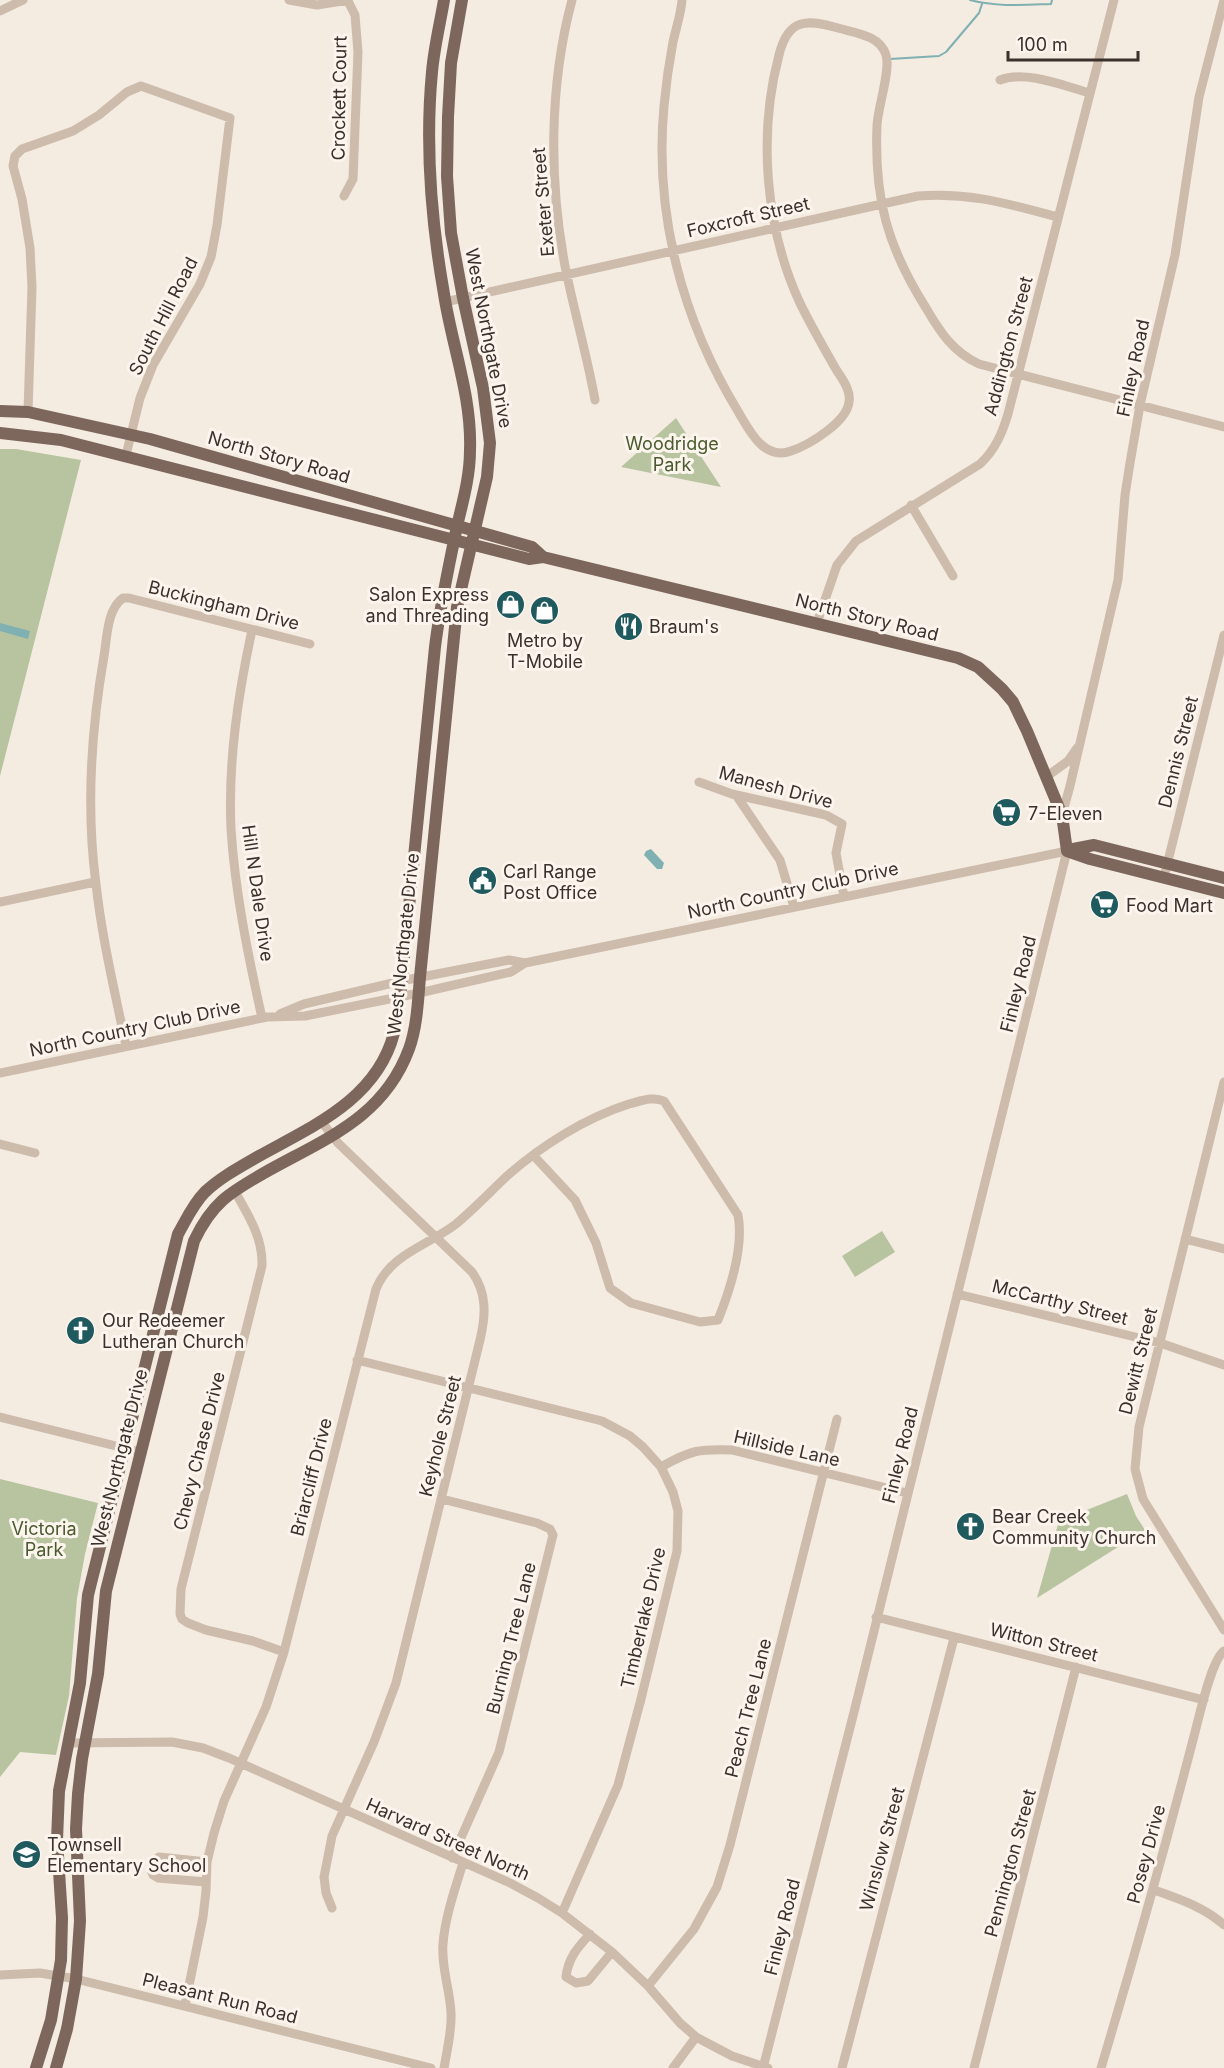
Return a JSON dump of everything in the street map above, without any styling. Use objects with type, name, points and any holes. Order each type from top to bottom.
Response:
[{"type":"main road","name":"West Northgate Drive","points":[[36,2068],[51,2020],[63,1932],[57,1840],[59,1801],[80,1683],[88,1595],[178,1234],[205,1192],[226,1175],[321,1121],[355,1098],[378,1070],[394,1033],[400,997],[435,647],[441,603],[467,485],[470,450],[466,398],[445,302],[435,241],[430,185],[429,125],[432,70],[444,0]]},
{"type":"main road","name":"West Northgate Drive","points":[[56,2068],[67,2029],[76,1979],[81,1893],[76,1829],[78,1794],[97,1682],[108,1580],[194,1241],[201,1227],[219,1203],[234,1190],[357,1119],[387,1092],[409,1049],[419,993],[458,607],[487,477],[490,443],[483,388],[451,233],[447,176],[451,63],[462,0]]},
{"type":"main road","name":"North Story Road","points":[[0,411],[28,412],[131,435],[458,526],[473,538],[529,559],[543,557],[958,658],[978,667],[992,678],[1013,702],[1049,775],[1062,814],[1067,850]]},
{"type":"main road","name":"North Story Road","points":[[0,433],[61,440],[454,540],[473,538]]},
{"type":"main road","points":[[424,757],[441,759]]},
{"type":"main road","points":[[1067,850],[1094,845],[1224,878]]},
{"type":"main road","points":[[1067,850],[1090,859],[1224,893]]},
{"type":"main road","points":[[167,1272],[184,1276]]},
{"type":"street","points":[[0,11],[22,0]]},
{"type":"street","points":[[289,0],[317,4],[348,0]]},
{"type":"street","name":"Crockett Court","points":[[344,196],[353,179],[358,52],[354,15],[348,0]]},
{"type":"street","name":"Exeter Street","points":[[572,0],[556,92],[554,137],[558,207],[567,274],[595,400]]},
{"type":"street","points":[[682,0],[668,68],[662,140],[665,210],[673,251],[696,329],[730,399],[759,443],[769,451],[776,453],[792,451],[836,425],[846,413],[850,398],[846,384],[813,329],[798,297],[776,227],[769,175],[768,111],[781,45],[786,35],[794,27],[805,22],[818,22],[865,36],[876,41],[885,52],[887,63],[877,116],[876,149],[876,174],[881,204],[896,254],[909,282],[954,349],[972,361],[1018,375],[1224,427]]},
{"type":"street","name":"Addington Street","points":[[817,623],[830,583],[843,556],[856,541],[867,532],[980,464],[994,448],[1004,428],[1114,0]]},
{"type":"street","name":"Finley Road","points":[[1062,814],[1118,580],[1125,495],[1140,405],[1175,255],[1199,97],[1224,0]]},
{"type":"street","points":[[1000,80],[1012,75],[1024,76],[1090,93]]},
{"type":"street","name":"South Hill Road","points":[[28,412],[32,287],[22,199],[12,166],[15,156],[22,149],[73,131],[99,115],[127,92],[141,86],[230,118],[211,257],[200,284],[153,365],[140,398],[126,455]]},
{"type":"street","name":"Foxcroft Street","points":[[445,302],[918,196],[966,195],[1058,217]]},
{"type":"street","points":[[911,505],[953,576]]},
{"type":"street","name":"Buckingham Drive","points":[[95,882],[91,796],[92,762],[98,686],[112,609],[123,598],[129,598],[310,644]]},
{"type":"street","name":"Hill N Dale Drive","points":[[252,630],[236,716],[232,765],[231,828],[238,899],[262,1018]]},
{"type":"street","name":"Dennis Street","points":[[1164,877],[1224,635]]},
{"type":"street","name":"Finley Road","points":[[1049,775],[1068,761],[1080,744]]},
{"type":"street","points":[[1049,775],[1068,770],[1076,761]]},
{"type":"street","name":"Manesh Drive","points":[[699,782],[735,795],[826,815],[842,824],[836,853],[844,897]]},
{"type":"street","points":[[735,795],[780,860],[794,907]]},
{"type":"street","name":"Finley Road","points":[[765,2067],[1067,850]]},
{"type":"street","name":"North Country Club Drive","points":[[278,1015],[305,1016],[400,997],[511,972],[525,963],[1067,850]]},
{"type":"street","points":[[0,902],[95,882],[126,1046]]},
{"type":"street","name":"North Country Club Drive","points":[[0,1073],[278,1015],[304,1004],[420,977],[509,960],[525,963]]},
{"type":"street","name":"Dewitt Street","points":[[1224,1082],[1139,1427],[1135,1456],[1138,1484],[1143,1499],[1224,1630]]},
{"type":"street","name":"Briarcliff Drive","points":[[185,2005],[203,1917],[207,1862],[224,1802],[266,1707],[284,1652],[357,1360],[381,1278],[391,1266],[455,1224],[533,1155],[573,1129],[619,1107],[643,1100],[659,1099],[664,1101],[738,1215],[740,1247],[721,1313],[718,1320],[700,1322],[631,1303],[610,1288],[596,1243],[575,1200],[533,1155]]},
{"type":"street","name":"Keyhole Street","points":[[321,1121],[331,1136],[471,1272],[478,1280],[484,1302],[483,1326],[396,1683],[374,1742],[332,1836],[324,1877],[326,1893],[332,1908]]},
{"type":"street","points":[[0,1144],[35,1153]]},
{"type":"street","name":"Chevy Chase Drive","points":[[234,1190],[258,1234],[262,1266],[181,1589],[180,1614],[182,1619],[195,1627],[253,1641],[284,1652]]},
{"type":"street","points":[[1185,1239],[1224,1249]]},
{"type":"street","name":"McCarthy Street","points":[[957,1294],[1160,1343],[1224,1365]]},
{"type":"street","name":"Timberlake Drive","points":[[357,1360],[602,1421],[630,1436],[643,1447],[661,1467],[673,1492],[678,1511],[677,1551],[641,1699],[618,1785],[562,1913]]},
{"type":"street","points":[[0,1417],[140,1452]]},
{"type":"street","name":"Peach Tree Lane","points":[[648,1986],[694,1929],[717,1887],[730,1845],[837,1419]]},
{"type":"street","name":"Hillside Lane","points":[[661,1467],[684,1455],[703,1449],[732,1450],[907,1493]]},
{"type":"street","name":"Burning Tree Lane","points":[[442,1499],[537,1523],[550,1529],[553,1535],[499,1752],[452,1858]]},
{"type":"street","name":"Witton Street","points":[[876,1617],[1204,1701]]},
{"type":"street","name":"Winslow Street","points":[[842,2068],[954,1638]]},
{"type":"street","name":"Posey Drive","points":[[1101,2068],[1154,1890],[1204,1701],[1216,1661],[1224,1651]]},
{"type":"street","name":"Pennington Street","points":[[974,2068],[1076,1667]]},
{"type":"street","name":"Harvard Street North","points":[[68,1743],[172,1742],[203,1748],[240,1762],[510,1883],[562,1913],[612,1952],[696,2037],[732,2056],[765,2067]]},
{"type":"street","points":[[206,1882],[158,1878],[153,1875],[151,1868],[154,1860],[159,1857],[207,1862]]},
{"type":"street","points":[[444,2068],[451,2014],[443,1962],[443,1945],[463,1863]]},
{"type":"street","points":[[1154,1890],[1205,1911],[1224,1925]]},
{"type":"street","points":[[590,1934],[567,1964],[566,1977],[576,1983],[588,1981],[612,1952]]},
{"type":"street","name":"Pleasant Run Road","points":[[0,1975],[27,1973],[76,1979],[431,2068]]},
{"type":"street","points":[[673,2068],[696,2037]]},
{"type":"green space","name":"Woodridge Park","points":[[676,418],[721,487],[621,467]]},
{"type":"green space","points":[[0,449],[16,449],[81,460],[0,776]]},
{"type":"green space","points":[[882,1231],[895,1252],[855,1277],[842,1256]]},
{"type":"green space","name":"Victoria Park","points":[[0,1479],[98,1503],[77,1598],[69,1696],[56,1755],[20,1752],[0,1777]]},
{"type":"green space","points":[[1127,1494],[1145,1530],[1037,1598],[1059,1521]]},
{"type":"water","points":[[0,623],[30,631],[28,639],[0,631]]},
{"type":"water","points":[[651,849],[664,863],[662,869],[657,869],[644,855]]},
{"type":"waterway","points":[[970,0],[1000,5],[1051,4],[1052,0]]},
{"type":"waterway","points":[[890,59],[939,56],[946,52],[979,13],[982,4]]},
{"type":"place","name":"Salon Express and Threading","points":[[510,604]]},
{"type":"place","name":"Metro by T-Mobile","points":[[545,611]]},
{"type":"place","name":"Braum's","points":[[628,626]]},
{"type":"place","name":"7-Eleven","points":[[1007,813]]},
{"type":"place","name":"Carl Range Post Office","points":[[482,881]]},
{"type":"place","name":"Food Mart","points":[[1105,905]]},
{"type":"place","name":"Our Redeemer Lutheran Church","points":[[81,1330]]},
{"type":"place","name":"Bear Creek Community Church","points":[[971,1526]]},
{"type":"place","name":"Townsell Elementary School","points":[[26,1854]]}]
